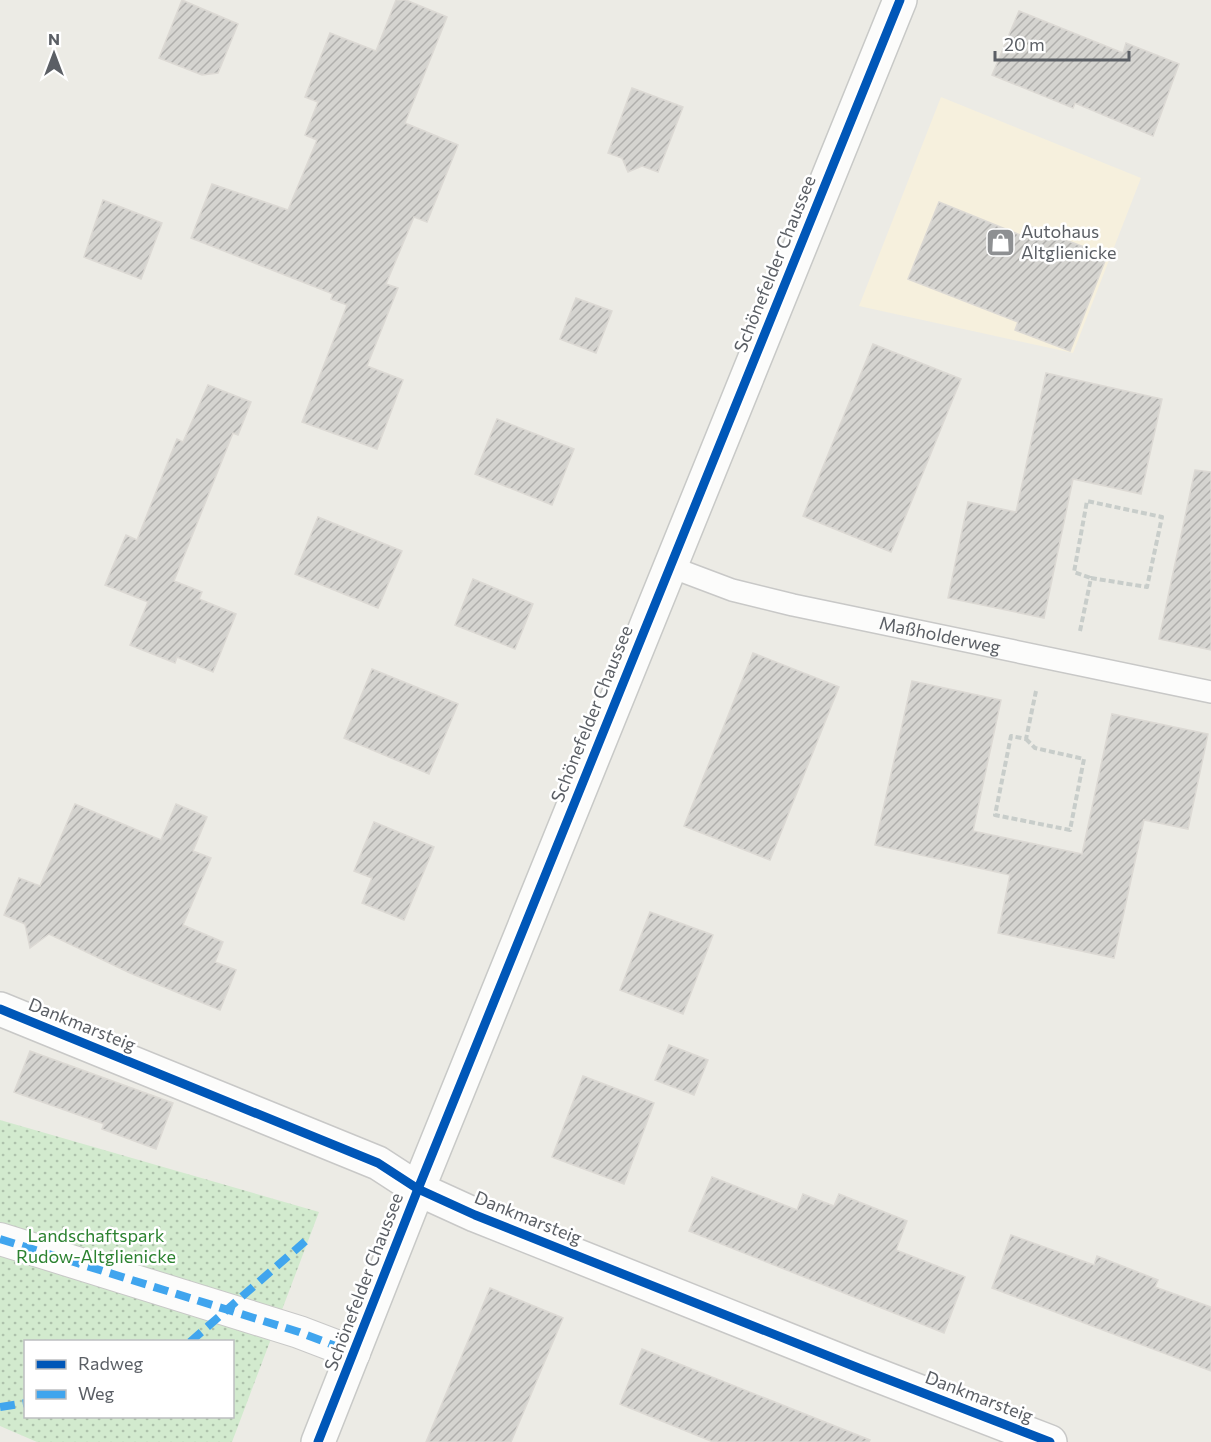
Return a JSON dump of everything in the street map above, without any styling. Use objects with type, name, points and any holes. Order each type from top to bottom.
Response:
[{"type":"main road","name":"Schönefelder Chaussee","points":[[318,1442],[418,1189],[900,0]]},
{"type":"main road","name":"Dankmarsteig","points":[[0,1009],[378,1163],[418,1189],[485,1219],[1050,1442]]},
{"type":"street","points":[[0,1239],[291,1329],[354,1353]]},
{"type":"lane","name":"Maßholderweg","points":[[671,567],[732,590],[793,605],[1211,692]]},
{"type":"path","points":[[1087,501],[1162,517],[1147,587],[1091,578],[1074,572],[1087,501]]},
{"type":"path","points":[[1073,663],[1091,578]]},
{"type":"path","points":[[1026,740],[1042,657]]},
{"type":"path","points":[[1011,736],[1026,740],[1035,748],[1084,759],[1070,830],[995,815],[1011,736]]},
{"type":"shaded area","name":"Autohaus Altglienicke","points":[[941,97],[1141,178],[1073,353],[859,306]]},
{"type":"green space","name":"Landschaftspark Rudow-Altglienicke","points":[[0,1120],[319,1212],[232,1442],[37,1442],[0,1426]]},
{"type":"building","points":[[182,0],[238,24],[218,73],[202,75],[159,58]]},
{"type":"building","points":[[396,0],[406,0],[447,17],[405,123],[458,145],[427,222],[414,217],[386,284],[398,288],[367,366],[403,380],[377,449],[302,422],[347,305],[331,299],[333,294],[191,238],[212,184],[288,210],[317,140],[305,135],[318,102],[305,97],[330,33],[376,51]]},
{"type":"building","points":[[1019,11],[1123,53],[1126,43],[1179,64],[1153,136],[1075,103],[1073,108],[992,75]]},
{"type":"building","points":[[632,88],[683,107],[658,172],[642,166],[628,172],[622,158],[608,153]]},
{"type":"building","points":[[103,200],[162,223],[141,279],[84,257]]},
{"type":"building","points":[[939,202],[1025,237],[1029,226],[1084,247],[1082,252],[1105,261],[1070,351],[1015,330],[1018,322],[908,279]]},
{"type":"building","points":[[576,298],[612,311],[596,353],[560,339]]},
{"type":"building","points":[[873,344],[961,379],[891,552],[803,516]]},
{"type":"building","points":[[1046,373],[1162,399],[1141,494],[1073,479],[1044,618],[948,598],[968,502],[1016,512]]},
{"type":"building","points":[[208,385],[251,402],[238,435],[233,433],[174,581],[202,592],[199,599],[236,614],[213,672],[177,657],[175,663],[130,645],[148,602],[105,585],[126,535],[137,540],[177,439],[183,442]]},
{"type":"building","points":[[497,419],[574,449],[552,505],[475,474]]},
{"type":"building","points":[[1195,470],[1211,472],[1211,650],[1159,639]]},
{"type":"building","points":[[318,517],[402,551],[378,608],[295,574]]},
{"type":"building","points":[[473,579],[533,604],[515,649],[455,625]]},
{"type":"building","points":[[753,653],[839,687],[770,860],[684,826]]},
{"type":"building","points":[[372,669],[458,704],[429,774],[344,738]]},
{"type":"building","points":[[912,681],[1001,700],[973,831],[1082,854],[1112,714],[1208,734],[1188,829],[1144,820],[1114,958],[998,933],[1010,875],[875,845]]},
{"type":"building","points":[[75,804],[161,840],[176,804],[207,817],[193,851],[211,858],[183,925],[223,942],[215,962],[236,970],[220,1010],[130,973],[49,934],[30,948],[25,924],[4,915],[19,878],[40,886]]},
{"type":"building","points":[[374,822],[434,847],[404,920],[362,903],[372,878],[354,871]]},
{"type":"building","points":[[650,912],[713,935],[683,1014],[620,990]]},
{"type":"building","points":[[669,1045],[708,1060],[694,1095],[655,1080]]},
{"type":"building","points":[[30,1051],[173,1103],[156,1149],[102,1129],[104,1124],[14,1092]]},
{"type":"building","points":[[583,1076],[654,1103],[624,1184],[552,1157]]},
{"type":"building","points":[[712,1177],[797,1210],[803,1194],[834,1206],[839,1194],[907,1221],[896,1250],[965,1277],[944,1333],[689,1231]]},
{"type":"building","points":[[1011,1235],[1094,1265],[1097,1256],[1158,1280],[1155,1287],[1211,1307],[1211,1371],[992,1288]]},
{"type":"building","points":[[490,1288],[563,1318],[511,1442],[426,1442]]},
{"type":"building","points":[[642,1349],[870,1440],[869,1442],[713,1442],[620,1404]]},
{"type":"marked path","points":[[192,1340],[309,1238]]},
{"type":"marked path","points":[[0,1239],[299,1332],[354,1353]]},
{"type":"marked path","points":[[0,1407],[24,1403]]},
{"type":"cycle path","points":[[318,1442],[418,1189],[900,0]]},
{"type":"cycle path","points":[[0,1009],[378,1163],[418,1189],[475,1215],[1050,1442]]},
{"type":"place","name":"Autohaus Altglienicke","points":[[1000,242]]}]
